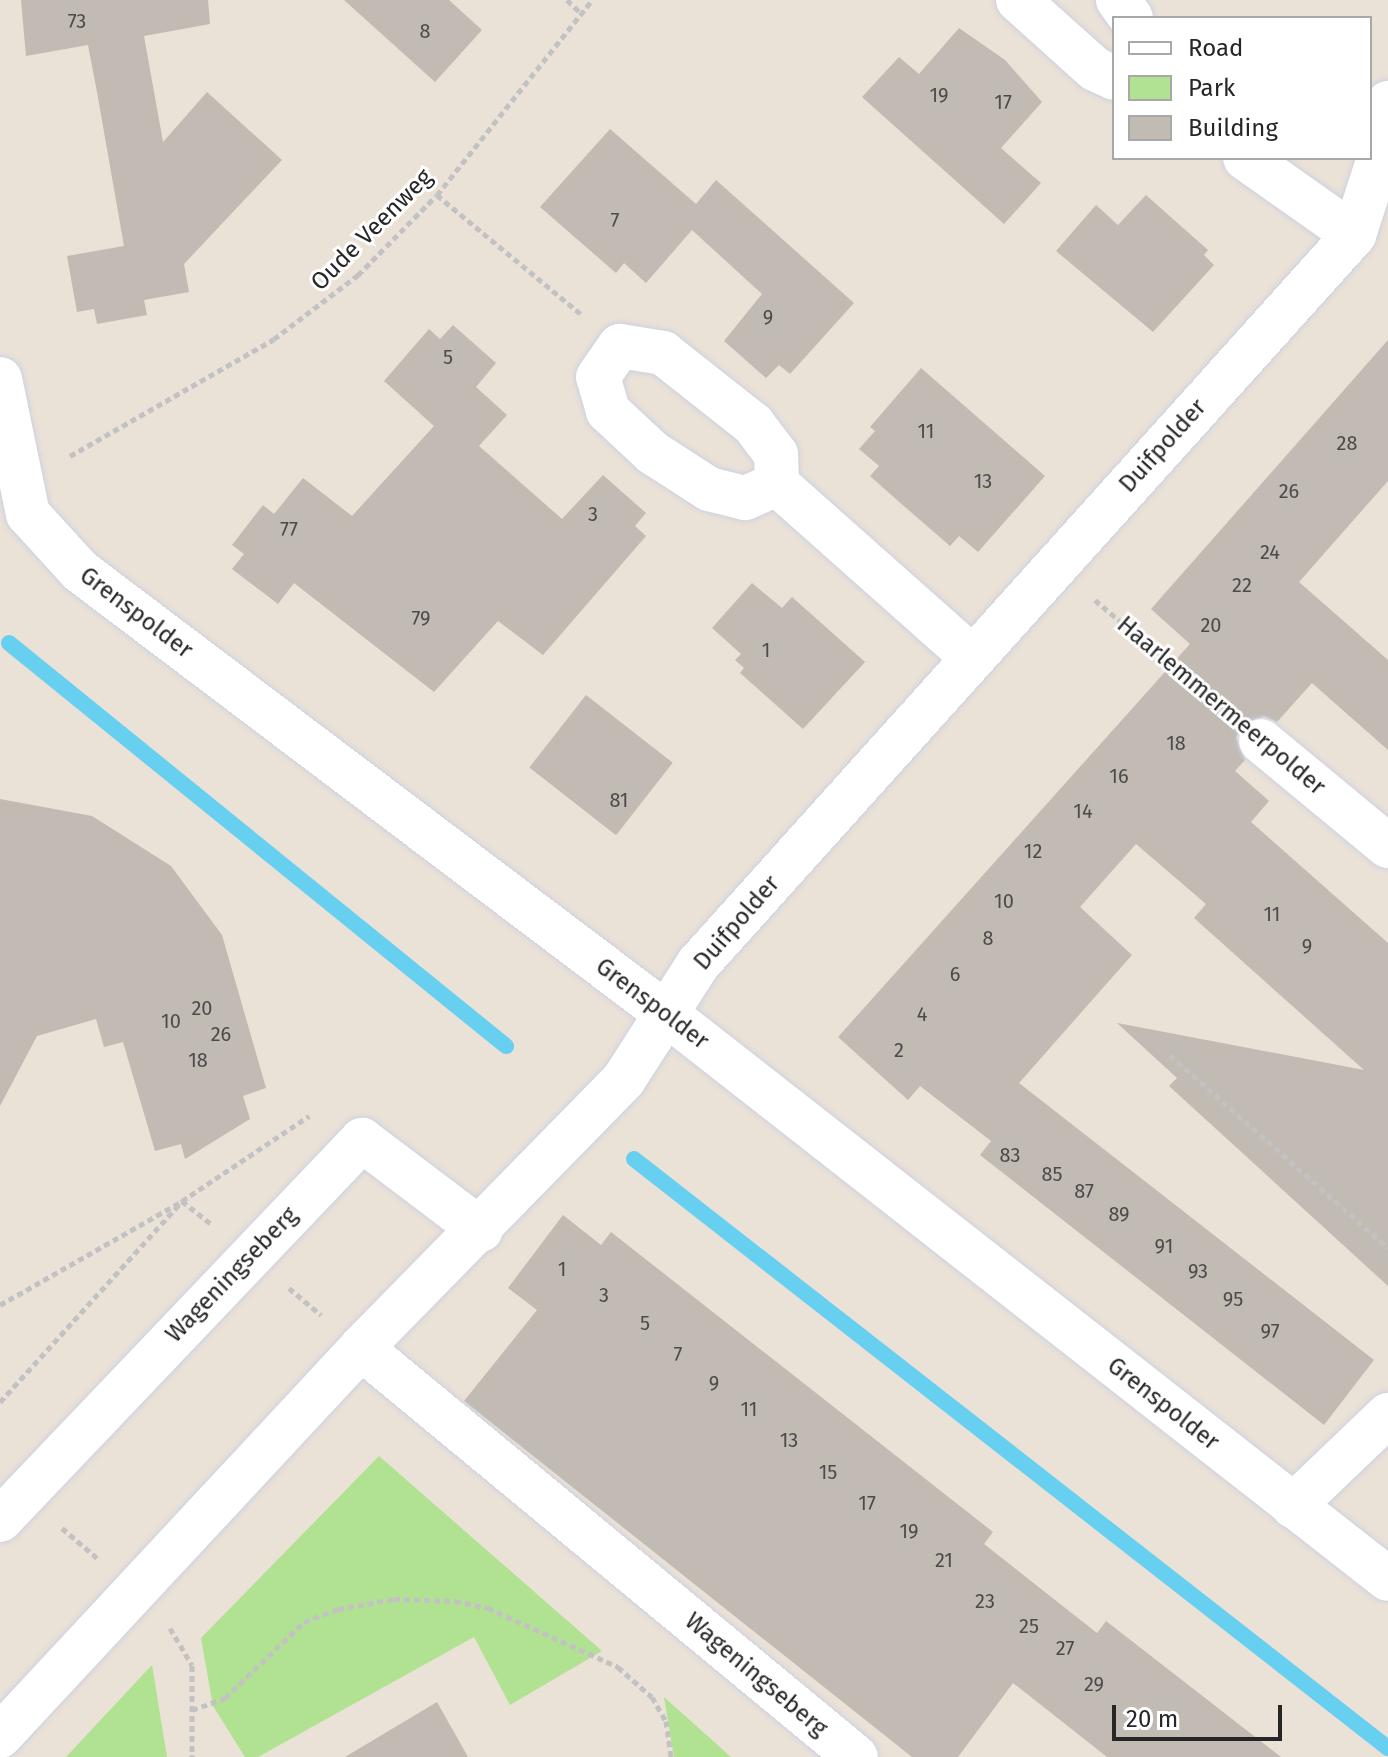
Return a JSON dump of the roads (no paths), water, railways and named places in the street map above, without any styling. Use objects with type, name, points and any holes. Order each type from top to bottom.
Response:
[{"type":"street","points":[[1018,0],[1095,69],[1112,77]]},
{"type":"street","name":"Duifpolder","points":[[669,1016],[698,964],[1354,235],[1378,161],[1388,103]]},
{"type":"street","points":[[1248,160],[1354,235]]},
{"type":"street","points":[[777,484],[745,498],[709,489],[653,453],[608,411],[604,400],[598,377],[620,346],[663,353],[753,424],[776,454],[777,484],[972,657]]},
{"type":"street","name":"Grenspolder","points":[[0,379],[19,486],[28,514],[44,537],[80,571],[669,1016],[1388,1579]]},
{"type":"street","name":"Haarlemmermeerpolder","points":[[1261,741],[1388,846]]},
{"type":"street","points":[[0,1736],[361,1348],[481,1230],[624,1079],[669,1016]]},
{"type":"street","name":"Wageningseberg","points":[[0,1520],[362,1140],[481,1230]]},
{"type":"street","name":"Wageningseberg","points":[[361,1348],[856,1757]]},
{"type":"street","points":[[1293,1506],[1388,1415]]},
{"type":"waterway","points":[[9,643],[506,1046]]},
{"type":"waterway","points":[[634,1159],[1388,1748]]}]
